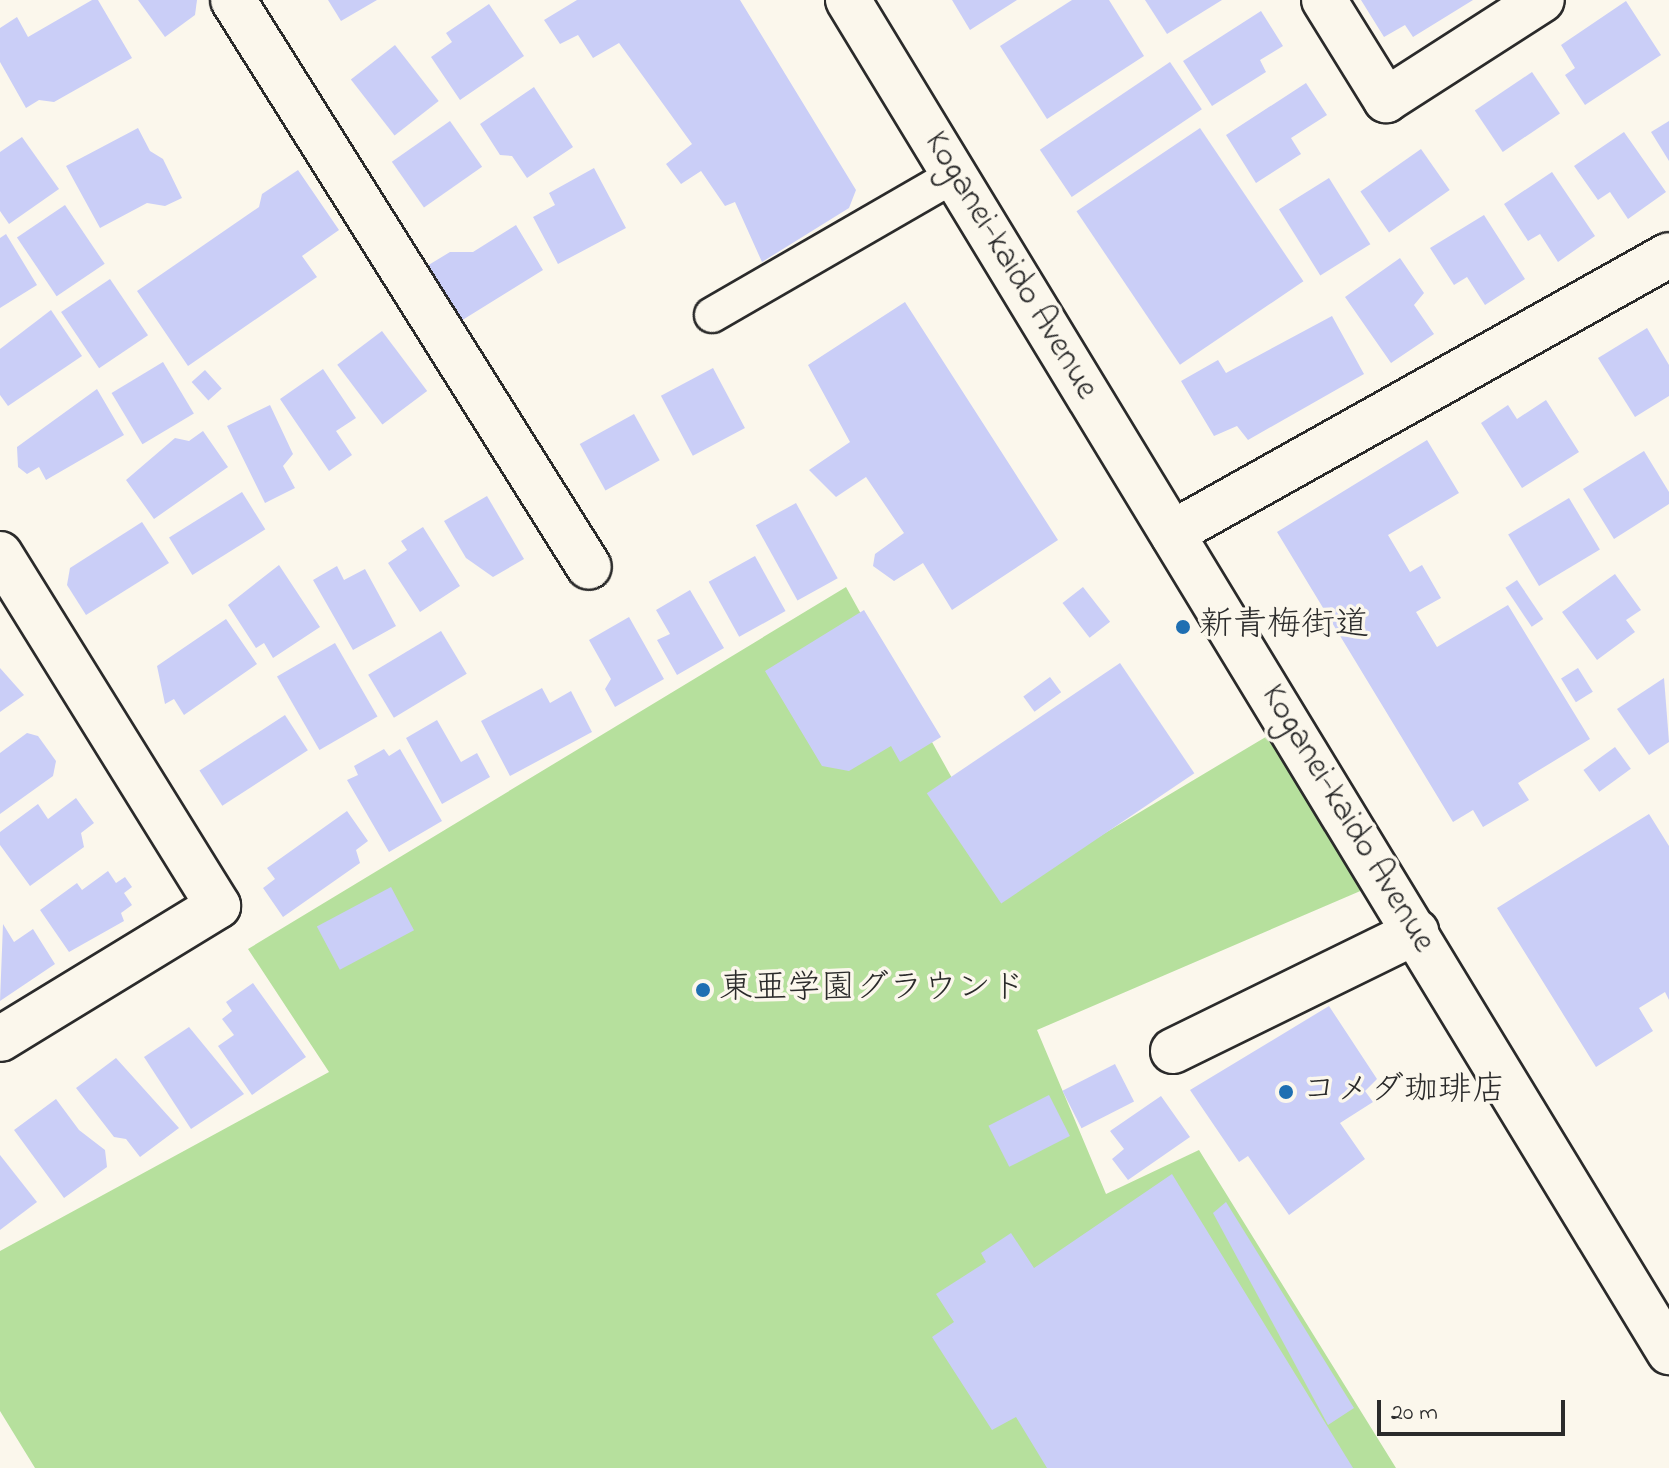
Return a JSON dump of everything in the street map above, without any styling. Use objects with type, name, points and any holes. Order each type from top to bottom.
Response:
[{"type":"street","points":[[233,0],[589,567]]},
{"type":"street","name":"Koganei-kaido Avenue","points":[[848,0],[1669,1352]]},
{"type":"street","points":[[1324,0],[1386,100],[1542,0]]},
{"type":"street","points":[[1172,533],[1669,255]]},
{"type":"street","points":[[0,554],[218,906],[0,1039]]},
{"type":"street","points":[[1173,1051],[1416,932]]},
{"type":"lane","points":[[712,315],[954,175]]},
{"type":"green space","name":"東亜学園グラウンド","points":[[846,587],[1013,888],[1289,723],[1386,880],[1037,1030],[1106,1194],[1199,1150],[1396,1468],[35,1468],[0,1411],[0,1251],[329,1072],[248,949]]},
{"type":"building","points":[[92,0],[98,0],[132,58],[54,102],[39,100],[26,108],[0,62],[0,28],[17,17],[28,37]]},
{"type":"building","points":[[138,0],[197,0],[195,15],[165,37]]},
{"type":"building","points":[[328,0],[377,0],[341,21]]},
{"type":"building","points":[[577,0],[740,0],[856,190],[849,208],[762,262],[735,202],[725,206],[701,171],[681,184],[666,164],[692,144],[619,43],[593,58],[578,35],[560,44],[544,20]]},
{"type":"building","points":[[952,0],[1017,0],[970,30]]},
{"type":"building","points":[[1072,0],[1109,0],[1144,56],[1047,119],[1000,46]]},
{"type":"building","points":[[1145,0],[1222,0],[1167,34]]},
{"type":"building","points":[[1361,0],[1473,0],[1413,37],[1405,25],[1384,37]]},
{"type":"building","points":[[1626,1],[1661,55],[1585,105],[1565,75],[1575,68],[1561,45]]},
{"type":"building","points":[[489,4],[524,56],[460,100],[431,57],[452,42],[446,33]]},
{"type":"building","points":[[1261,11],[1283,46],[1260,60],[1266,72],[1212,106],[1183,61]]},
{"type":"building","points":[[395,45],[439,101],[395,135],[351,79]]},
{"type":"building","points":[[1170,62],[1202,109],[1072,197],[1040,150]]},
{"type":"building","points":[[1532,72],[1560,113],[1503,152],[1475,111]]},
{"type":"building","points":[[1306,83],[1327,115],[1291,138],[1301,154],[1256,183],[1226,135]]},
{"type":"building","points":[[534,87],[573,147],[527,178],[512,156],[500,155],[480,124]]},
{"type":"building","points":[[450,121],[482,167],[424,208],[392,162]]},
{"type":"building","points":[[1669,121],[1669,161],[1651,132]]},
{"type":"building","points":[[138,128],[150,151],[163,159],[182,198],[165,206],[147,203],[100,228],[66,166]]},
{"type":"building","points":[[1200,128],[1303,281],[1180,365],[1076,211]]},
{"type":"building","points":[[1624,132],[1666,192],[1628,219],[1610,192],[1598,200],[1574,166]]},
{"type":"building","points":[[22,137],[59,189],[9,224],[0,211],[0,152]]},
{"type":"building","points":[[1421,149],[1450,190],[1389,232],[1360,191]]},
{"type":"building","points":[[594,168],[626,228],[558,264],[533,217],[555,205],[549,193]]},
{"type":"building","points":[[298,170],[339,230],[302,256],[317,277],[188,366],[137,291],[259,207],[262,194]]},
{"type":"building","points":[[1552,172],[1595,236],[1558,262],[1540,234],[1528,241],[1504,204]]},
{"type":"building","points":[[1329,178],[1370,244],[1320,275],[1279,209]]},
{"type":"building","points":[[65,205],[105,264],[57,296],[17,237]]},
{"type":"building","points":[[1484,215],[1525,279],[1485,305],[1467,277],[1454,285],[1430,248]]},
{"type":"building","points":[[516,225],[543,270],[456,324],[422,269],[450,252],[473,252]]},
{"type":"building","points":[[6,234],[37,285],[0,308],[0,238]]},
{"type":"building","points":[[1400,258],[1424,293],[1414,305],[1434,334],[1391,363],[1345,297]]},
{"type":"building","points":[[110,279],[148,335],[99,368],[61,312]]},
{"type":"building","points":[[905,302],[1058,540],[952,610],[923,563],[894,581],[873,566],[875,554],[904,533],[866,477],[836,497],[809,470],[850,442],[808,365]]},
{"type":"building","points":[[51,310],[82,356],[8,406],[0,395],[0,349]]},
{"type":"building","points":[[1332,316],[1364,374],[1248,440],[1237,426],[1214,436],[1181,381],[1218,360],[1226,373]]},
{"type":"building","points":[[1647,328],[1669,365],[1669,396],[1635,417],[1598,358]]},
{"type":"building","points":[[382,331],[427,391],[382,425],[337,365]]},
{"type":"building","points":[[163,362],[194,413],[142,444],[112,393]]},
{"type":"building","points":[[713,368],[745,428],[693,456],[661,396]]},
{"type":"building","points":[[323,369],[356,418],[336,431],[352,455],[329,471],[280,399]]},
{"type":"building","points":[[205,370],[222,389],[208,401],[192,382]]},
{"type":"building","points":[[97,389],[124,435],[46,480],[39,467],[27,474],[18,467],[17,447]]},
{"type":"building","points":[[1546,400],[1579,452],[1522,488],[1481,423],[1508,405],[1517,419]]},
{"type":"building","points":[[270,405],[293,454],[283,466],[295,488],[265,503],[227,426]]},
{"type":"building","points":[[634,414],[660,460],[605,490],[580,444]]},
{"type":"building","points":[[203,431],[228,467],[154,519],[126,480],[175,438],[189,441]]},
{"type":"building","points":[[1427,440],[1459,493],[1388,535],[1410,572],[1422,565],[1441,598],[1416,612],[1437,647],[1508,605],[1590,739],[1518,783],[1529,800],[1483,827],[1473,810],[1453,822],[1277,532]]},
{"type":"building","points":[[1644,451],[1669,492],[1669,504],[1614,539],[1583,489]]},
{"type":"building","points":[[242,492],[265,529],[192,575],[169,538]]},
{"type":"building","points":[[487,496],[524,559],[493,577],[466,558],[444,521]]},
{"type":"building","points":[[1569,498],[1600,549],[1539,586],[1508,535]]},
{"type":"building","points":[[796,503],[838,578],[797,601],[756,525]]},
{"type":"building","points":[[142,522],[169,563],[86,615],[67,585],[70,568]]},
{"type":"building","points":[[423,527],[460,586],[420,612],[388,563],[407,550],[401,541]]},
{"type":"building","points":[[755,556],[786,611],[739,637],[709,582]]},
{"type":"building","points":[[279,565],[320,627],[273,658],[264,643],[256,648],[228,605]]},
{"type":"building","points":[[337,566],[344,580],[365,569],[396,626],[353,650],[313,580]]},
{"type":"building","points":[[1615,574],[1641,610],[1626,620],[1635,632],[1597,660],[1562,612]]},
{"type":"building","points":[[1517,580],[1543,619],[1532,627],[1505,588]]},
{"type":"building","points":[[1083,587],[1110,622],[1090,638],[1063,603]]},
{"type":"building","points":[[690,590],[724,648],[677,675],[657,640],[670,634],[656,610]]},
{"type":"building","points":[[864,610],[941,737],[900,762],[891,746],[849,771],[822,766],[765,671]]},
{"type":"building","points":[[629,617],[664,679],[615,707],[605,689],[611,679],[589,640]]},
{"type":"building","points":[[226,619],[257,664],[184,715],[174,699],[165,704],[157,666]]},
{"type":"building","points":[[441,631],[467,674],[394,718],[368,675]]},
{"type":"building","points":[[335,643],[378,717],[319,750],[277,676]]},
{"type":"building","points":[[1120,663],[1194,773],[1001,904],[927,793]]},
{"type":"building","points":[[0,668],[24,695],[0,712]]},
{"type":"building","points":[[1578,668],[1593,692],[1576,702],[1561,679]]},
{"type":"building","points":[[1050,677],[1061,692],[1034,712],[1023,696]]},
{"type":"building","points":[[1664,678],[1669,742],[1649,755],[1617,709]]},
{"type":"building","points":[[542,688],[550,703],[571,691],[592,732],[510,776],[481,721]]},
{"type":"building","points":[[285,715],[308,750],[222,806],[199,771]]},
{"type":"building","points":[[437,720],[461,762],[477,753],[490,777],[442,804],[406,738]]},
{"type":"building","points":[[27,733],[38,736],[56,761],[53,776],[0,814],[0,753]]},
{"type":"building","points":[[1615,747],[1631,769],[1599,792],[1583,770]]},
{"type":"building","points":[[384,749],[389,756],[400,749],[442,821],[389,852],[347,780],[358,775],[354,766]]},
{"type":"building","points":[[76,798],[94,823],[81,833],[84,847],[30,886],[0,845],[0,832],[38,804],[48,819]]},
{"type":"building","points":[[347,811],[368,841],[356,850],[360,863],[283,917],[263,888],[275,879],[267,868]]},
{"type":"building","points":[[1649,814],[1669,846],[1669,1000],[1665,992],[1639,1008],[1653,1031],[1596,1067],[1497,908]]},
{"type":"building","points":[[108,871],[116,883],[125,877],[132,887],[124,893],[132,905],[121,913],[124,921],[69,952],[40,910],[77,883],[82,890]]},
{"type":"building","points":[[391,887],[414,930],[340,970],[317,926]]},
{"type":"building","points":[[3,924],[14,942],[33,929],[55,964],[0,1001]]},
{"type":"building","points":[[253,983],[306,1057],[252,1095],[218,1046],[234,1035],[222,1019],[232,1011],[226,1002]]},
{"type":"building","points":[[1329,1006],[1377,1079],[1365,1091],[1373,1102],[1340,1123],[1365,1159],[1289,1215],[1248,1156],[1239,1162],[1190,1090]]},
{"type":"building","points":[[189,1027],[244,1094],[191,1129],[144,1057]]},
{"type":"building","points":[[116,1058],[179,1128],[140,1157],[126,1139],[114,1137],[76,1088]]},
{"type":"building","points":[[1115,1064],[1134,1101],[1081,1128],[1062,1091]]},
{"type":"building","points":[[1049,1095],[1070,1136],[1009,1167],[988,1126]]},
{"type":"building","points":[[1161,1096],[1190,1137],[1128,1180],[1112,1159],[1124,1149],[1110,1131]]},
{"type":"building","points":[[56,1099],[79,1130],[105,1150],[107,1167],[64,1198],[14,1130]]},
{"type":"building","points":[[0,1155],[37,1202],[0,1230]]},
{"type":"building","points":[[1172,1174],[1353,1468],[1047,1468],[1016,1417],[992,1430],[932,1337],[954,1322],[936,1294],[986,1262],[981,1253],[1011,1233],[1034,1268]]},
{"type":"building","points":[[1226,1202],[1354,1408],[1328,1425],[1213,1213]]},
{"type":"place","name":"新青梅街道","points":[[1183,627]]},
{"type":"place","name":"東亜学園グラウンド","points":[[703,990]]},
{"type":"place","name":"コメダ珈琲店","points":[[1286,1092]]}]
